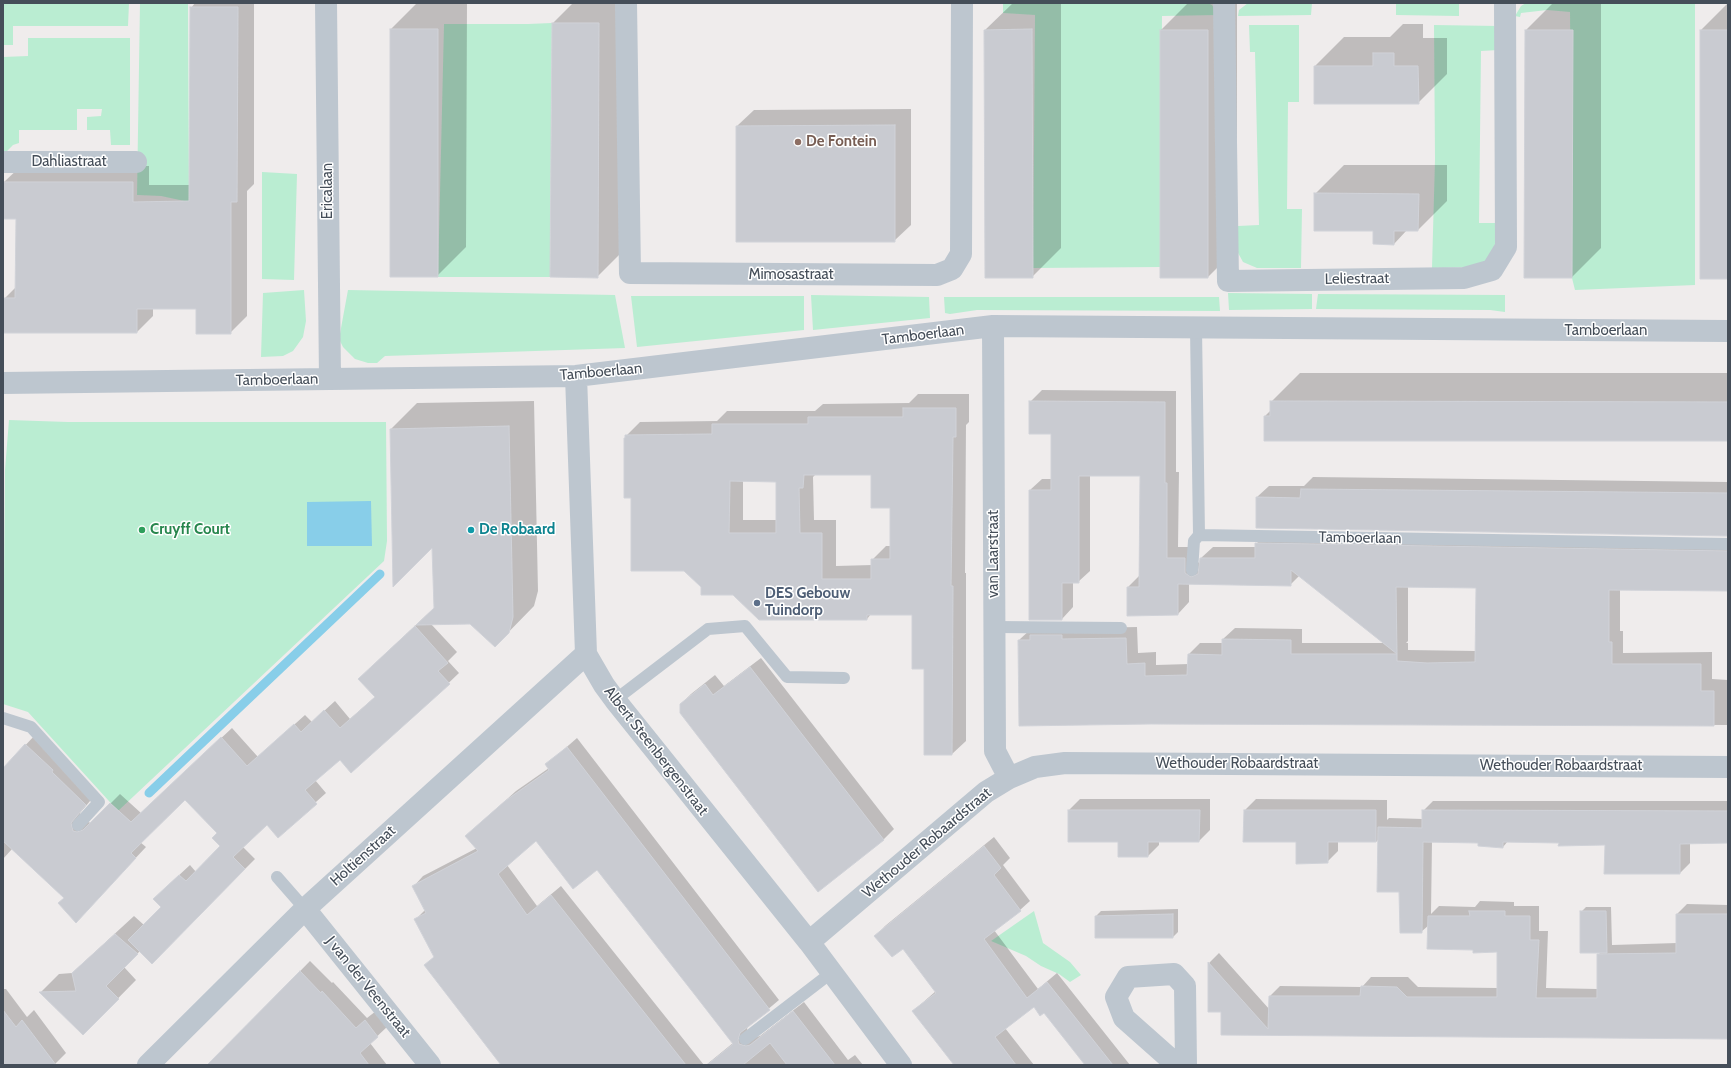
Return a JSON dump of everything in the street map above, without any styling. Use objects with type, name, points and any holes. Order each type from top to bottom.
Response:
[{"type":"street","name":"Ericalaan","points":[[326,3],[330,379]]},
{"type":"street","name":"Mimosastraat","points":[[626,3],[630,273],[937,275],[952,269],[961,254],[962,3]]},
{"type":"street","name":"Leliestraat","points":[[1224,3],[1228,281],[1464,278],[1492,270],[1506,247],[1505,3]]},
{"type":"street","name":"Dahliastraat","points":[[3,162],[136,162]]},
{"type":"street","name":"Tamboerlaan","points":[[3,383],[576,376],[993,326],[1508,331],[1728,331]]},
{"type":"street","name":"van Laarstraat","points":[[993,326],[995,751],[1009,778]]},
{"type":"street","name":"Albert Steenbergenstraat","points":[[576,376],[586,654],[604,685],[615,700],[808,942],[901,1065]]},
{"type":"street","name":"Holtienstraat","points":[[148,1065],[305,908],[586,654]]},
{"type":"street","name":"Wethouder Robaardstraat","points":[[808,942],[986,792],[1009,778],[1035,767],[1066,763],[1728,767]]},
{"type":"street","name":"J van der Veenstraat","points":[[305,908],[430,1065]]},
{"type":"street","points":[[1177,1065],[1124,1018],[1116,997],[1128,977],[1174,974],[1185,986],[1186,1065]]},
{"type":"lane","points":[[1192,570],[1194,541],[1199,535],[1196,328]]},
{"type":"lane","name":"Tamboerlaan","points":[[1199,535],[1728,544]]},
{"type":"lane","points":[[615,700],[708,629],[745,626],[788,677],[844,678]]},
{"type":"lane","points":[[994,627],[1121,628]]},
{"type":"lane","points":[[3,718],[31,727],[99,802],[78,825]]},
{"type":"lane","points":[[277,877],[305,908]]},
{"type":"lane","points":[[745,1039],[831,973]]},
{"type":"green space","points":[[3,3],[129,3],[128,26],[13,26],[13,45],[3,45]]},
{"type":"green space","points":[[140,3],[188,3],[189,202],[161,196],[137,195]]},
{"type":"green space","points":[[1003,3],[1208,3],[1212,5],[1219,15],[1162,16],[1160,267],[1033,268],[1035,15],[1003,13]]},
{"type":"green space","points":[[1248,3],[1312,3],[1311,15],[1238,16],[1239,10]]},
{"type":"green space","points":[[1396,3],[1459,3],[1459,16],[1396,15]]},
{"type":"green space","points":[[1526,3],[1695,3],[1695,285],[1575,290],[1572,278],[1570,12],[1547,10],[1521,13],[1520,17],[1515,16],[1521,6]]},
{"type":"green space","points":[[552,23],[550,277],[438,277],[444,24]]},
{"type":"green space","points":[[1249,25],[1299,25],[1299,102],[1288,102],[1287,209],[1302,209],[1301,268],[1257,268],[1243,262],[1237,251],[1235,231],[1238,226],[1259,225],[1255,52],[1250,52]]},
{"type":"green space","points":[[1434,25],[1498,26],[1499,50],[1481,51],[1479,223],[1499,223],[1498,238],[1488,260],[1477,267],[1432,268],[1435,159]]},
{"type":"green space","points":[[28,38],[130,38],[130,145],[111,145],[110,130],[87,130],[87,117],[101,116],[102,109],[77,109],[77,130],[19,130],[19,143],[13,145],[6,152],[3,151],[3,57],[28,56]]},
{"type":"green space","points":[[262,172],[297,174],[294,280],[262,279]]},
{"type":"green space","points":[[304,290],[306,321],[303,337],[293,351],[283,356],[261,357],[263,293]]},
{"type":"green space","points":[[348,290],[615,295],[625,348],[385,356],[377,363],[368,363],[355,359],[343,347],[339,339]]},
{"type":"green space","points":[[1228,293],[1312,294],[1312,309],[1229,310]]},
{"type":"green space","points":[[1318,294],[1505,295],[1505,312],[1490,310],[1316,309]]},
{"type":"green space","points":[[811,295],[929,297],[930,318],[813,330]]},
{"type":"green space","points":[[631,296],[804,296],[804,330],[637,347]]},
{"type":"green space","points":[[944,297],[1219,297],[1220,311],[977,310],[950,314],[945,313]]},
{"type":"green space","points":[[9,420],[68,422],[386,422],[387,541],[384,561],[118,811],[28,712],[3,704],[5,470]]},
{"type":"green space","points":[[1034,911],[1043,943],[1070,962],[1081,975],[1070,982],[1059,974],[1041,966],[1026,956],[991,941]]},
{"type":"water","points":[[371,501],[372,546],[307,546],[307,502]]},
{"type":"building","points":[[190,7],[238,7],[237,202],[231,202],[231,334],[196,334],[196,309],[137,309],[137,333],[3,333],[3,298],[15,298],[16,219],[3,219],[3,182],[133,182],[133,202],[189,201]]},
{"type":"building","points":[[552,23],[599,23],[598,278],[550,277]]},
{"type":"building","points":[[390,29],[438,29],[438,277],[390,277]]},
{"type":"building","points":[[1032,29],[1033,278],[985,278],[984,30]]},
{"type":"building","points":[[1160,30],[1208,30],[1208,278],[1160,278]]},
{"type":"building","points":[[1525,30],[1573,30],[1572,278],[1524,278]]},
{"type":"building","points":[[1700,30],[1728,30],[1728,279],[1700,279]]},
{"type":"building","points":[[1373,53],[1394,53],[1394,66],[1418,66],[1419,104],[1314,104],[1314,66],[1373,66]]},
{"type":"building","points":[[895,125],[895,242],[736,242],[736,126]]},
{"type":"building","points":[[1314,193],[1419,194],[1418,231],[1394,231],[1394,245],[1373,244],[1373,231],[1314,231]]},
{"type":"building","points":[[1029,401],[1165,402],[1167,558],[1185,558],[1185,573],[1191,577],[1198,574],[1200,558],[1255,558],[1255,543],[1728,551],[1728,591],[1609,590],[1609,642],[1612,642],[1612,664],[1701,664],[1701,691],[1714,691],[1714,726],[1150,724],[1019,726],[1018,640],[1030,640],[1030,635],[1062,635],[1062,639],[1126,638],[1127,664],[1145,663],[1145,676],[1187,675],[1188,654],[1222,655],[1222,639],[1291,640],[1291,654],[1397,654],[1291,570],[1291,586],[1178,584],[1178,615],[1127,616],[1127,587],[1139,587],[1140,476],[1079,476],[1079,583],[1062,583],[1062,620],[1029,620],[1029,490],[1051,490],[1051,434],[1029,434]],"holes":[[[1396,587],[1476,588],[1475,662],[1427,663],[1397,661]]]},
{"type":"building","points":[[1270,401],[1728,402],[1728,441],[1264,441],[1264,416],[1270,416]]},
{"type":"building","points":[[903,408],[956,408],[956,437],[953,437],[951,586],[953,586],[952,755],[924,755],[924,669],[912,669],[912,615],[867,615],[867,620],[759,620],[733,595],[701,595],[701,587],[684,571],[631,571],[631,498],[624,498],[625,435],[712,434],[712,424],[808,424],[808,417],[903,417]],"holes":[[[804,475],[871,475],[871,508],[890,508],[890,559],[871,559],[871,579],[822,579],[822,533],[800,533],[799,488],[803,488]],[[730,481],[776,482],[776,533],[729,533]]]},
{"type":"building","name":"De Robaard","points":[[509,426],[513,617],[509,633],[495,647],[470,624],[416,625],[434,608],[432,548],[393,587],[390,429]]},
{"type":"building","points":[[1301,489],[1728,493],[1728,536],[1256,528],[1256,497],[1300,498]]},
{"type":"building","points":[[415,626],[448,663],[438,671],[450,684],[351,773],[340,760],[305,790],[317,804],[278,838],[267,825],[233,857],[245,869],[152,964],[128,940],[161,907],[153,899],[179,875],[186,881],[220,846],[212,838],[217,833],[185,800],[131,853],[136,858],[76,923],[58,903],[64,898],[3,841],[3,768],[25,744],[53,770],[52,772],[86,805],[71,823],[73,831],[77,832],[83,830],[110,803],[131,822],[221,737],[247,766],[294,724],[301,732],[324,710],[340,728],[375,697],[358,679]]},
{"type":"building","points":[[750,667],[884,840],[818,892],[680,713],[680,704],[705,684],[713,695]]},
{"type":"building","points":[[567,747],[770,1010],[740,1033],[738,1040],[739,1044],[746,1046],[750,1045],[793,1011],[835,1065],[787,1065],[770,1043],[743,1065],[707,1065],[733,1044],[597,870],[573,889],[536,841],[498,874],[527,915],[551,895],[686,1065],[501,1065],[424,965],[434,957],[414,919],[426,913],[412,886],[478,851],[465,836],[505,801],[549,770],[545,764]]},
{"type":"building","points":[[1068,810],[1200,810],[1199,842],[1148,842],[1148,857],[1118,857],[1118,842],[1068,842]]},
{"type":"building","points":[[1244,810],[1376,810],[1376,842],[1328,842],[1328,863],[1296,864],[1296,842],[1243,842]]},
{"type":"building","points":[[1422,810],[1728,811],[1728,843],[1680,844],[1680,874],[1604,874],[1605,845],[1558,846],[1559,843],[1503,842],[1503,848],[1478,846],[1478,843],[1423,842],[1422,933],[1400,933],[1399,892],[1377,892],[1378,827],[1422,828]]},
{"type":"building","points":[[984,846],[1001,868],[994,875],[1021,911],[984,939],[1027,998],[1047,982],[1113,1065],[1085,1065],[1044,1013],[1040,1016],[1034,1007],[995,1037],[1016,1065],[954,1065],[912,1011],[936,993],[903,949],[892,957],[874,936]]},
{"type":"building","points":[[1469,911],[1505,911],[1505,916],[1530,916],[1530,940],[1539,940],[1536,998],[1597,998],[1597,954],[1676,953],[1676,914],[1728,914],[1728,1039],[1221,1035],[1221,1012],[1208,1012],[1208,962],[1268,1029],[1269,996],[1360,996],[1361,986],[1397,987],[1407,997],[1497,997],[1497,952],[1473,953],[1473,950],[1427,949],[1428,916],[1470,916]]},
{"type":"building","points":[[1580,911],[1606,911],[1607,953],[1580,953]]},
{"type":"building","points":[[1173,914],[1173,938],[1095,938],[1095,916]]},
{"type":"building","points":[[115,934],[138,954],[106,986],[119,999],[83,1035],[39,992],[76,991],[72,973]]},
{"type":"building","points":[[300,971],[321,993],[322,991],[356,1028],[365,1020],[378,1037],[360,1053],[369,1065],[207,1065]]},
{"type":"building","points":[[3,1010],[16,1027],[22,1020],[56,1065],[3,1065]]},
{"type":"waterway","points":[[149,793],[380,574]]},
{"type":"place","name":"De Fontein","points":[[798,142]]},
{"type":"place","name":"Cruyff Court","points":[[142,530]]},
{"type":"place","name":"De Robaard","points":[[471,530]]},
{"type":"place","name":"DES Gebouw Tuindorp","points":[[757,603]]}]
